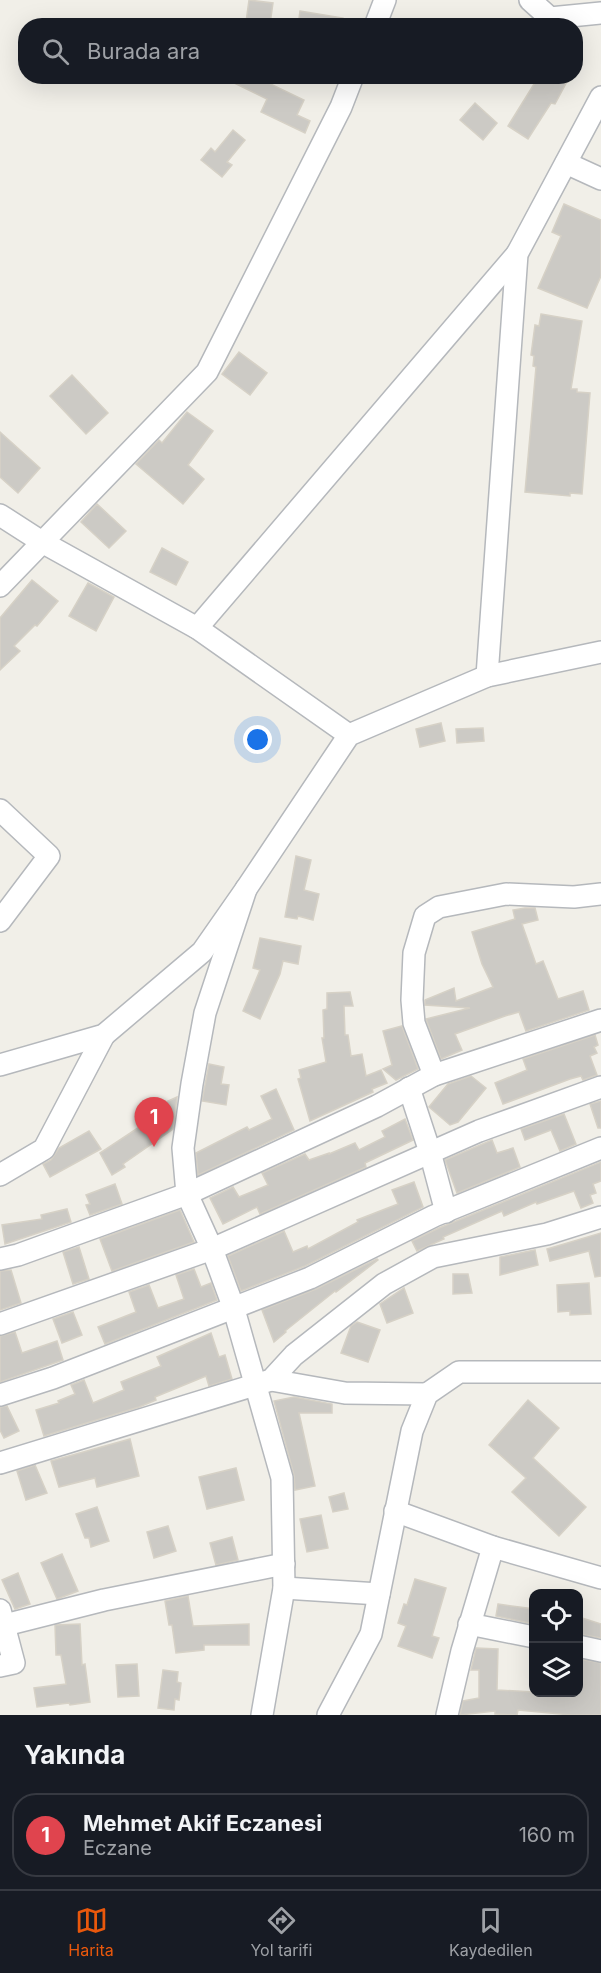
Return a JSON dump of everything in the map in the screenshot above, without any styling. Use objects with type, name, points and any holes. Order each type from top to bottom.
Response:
[{"type":"street","points":[[378,18],[385,0]]},
{"type":"street","points":[[530,0],[550,18],[601,13]]},
{"type":"street","points":[[0,585],[207,372],[341,107],[350,84]]},
{"type":"street","points":[[197,628],[517,254],[601,97]]},
{"type":"street","points":[[566,163],[601,179]]},
{"type":"street","points":[[487,676],[517,254]]},
{"type":"street","points":[[0,515],[42,542],[197,628],[349,735]]},
{"type":"street","points":[[0,1175],[44,1149],[104,1035],[202,952],[349,735],[487,676],[601,652]]},
{"type":"street","points":[[0,810],[49,856],[0,921]]},
{"type":"street","points":[[246,889],[205,1013],[183,1148],[187,1194],[212,1249],[263,1383],[282,1478],[284,1588],[262,1715]]},
{"type":"street","points":[[434,1075],[414,1023],[413,1011],[414,953],[425,916],[439,907],[506,894],[574,897],[601,894]]},
{"type":"street","points":[[0,1259],[18,1255],[187,1194],[377,1106],[434,1075],[601,1020]]},
{"type":"street","points":[[0,1065],[104,1035]]},
{"type":"street","points":[[0,1324],[212,1249],[479,1131],[601,1087]]},
{"type":"street","points":[[409,1088],[430,1152],[446,1212]]},
{"type":"street","points":[[0,1395],[53,1378],[233,1306],[310,1278],[446,1212],[601,1148]]},
{"type":"street","points":[[263,1383],[294,1355],[384,1284],[434,1257],[547,1234],[601,1217]]},
{"type":"street","points":[[328,1715],[371,1634],[412,1431],[427,1394],[459,1372],[601,1372]]},
{"type":"street","points":[[0,1463],[263,1383],[345,1393],[427,1394]]},
{"type":"street","points":[[395,1511],[493,1548],[601,1578]]},
{"type":"street","points":[[447,1715],[470,1624],[493,1548]]},
{"type":"street","points":[[0,1666],[14,1663],[3,1618],[284,1564]]},
{"type":"street","points":[[284,1588],[379,1594]]},
{"type":"street","points":[[470,1624],[529,1636]]},
{"type":"street","points":[[583,1647],[601,1651]]},
{"type":"building","points":[[249,0],[273,3],[271,18],[247,18]]},
{"type":"building","points":[[300,11],[343,18],[299,18]]},
{"type":"building","points":[[236,84],[271,84],[304,100],[297,115],[310,121],[305,133],[261,112],[267,99]]},
{"type":"building","points":[[534,84],[566,84],[555,104],[551,103],[528,139],[508,126]]},
{"type":"building","points":[[475,103],[497,123],[483,140],[460,120]]},
{"type":"building","points":[[233,130],[245,140],[227,162],[232,165],[222,177],[201,160],[211,148],[215,152]]},
{"type":"building","points":[[564,204],[601,220],[601,276],[587,308],[538,288],[561,236],[552,232]]},
{"type":"building","points":[[541,314],[582,321],[571,389],[590,393],[582,494],[570,493],[570,496],[525,492],[536,367],[533,366],[534,356],[531,355],[535,325],[539,326]]},
{"type":"building","points":[[239,352],[267,373],[250,395],[222,374]]},
{"type":"building","points":[[72,375],[108,413],[86,434],[50,396]]},
{"type":"building","points":[[187,412],[213,431],[188,465],[204,479],[183,504],[136,464],[159,440],[162,443]]},
{"type":"building","points":[[0,432],[40,468],[18,493],[0,477]]},
{"type":"building","points":[[97,504],[126,531],[109,548],[81,522]]},
{"type":"building","points":[[162,548],[188,562],[176,585],[150,572]]},
{"type":"building","points":[[32,580],[58,601],[37,626],[35,625],[14,646],[20,651],[0,670],[0,618]]},
{"type":"building","points":[[88,583],[114,597],[96,631],[69,616]]},
{"type":"building","points":[[441,723],[445,741],[420,747],[416,729]]},
{"type":"building","points":[[483,728],[484,741],[457,743],[456,729]]},
{"type":"building","points":[[296,856],[311,860],[304,890],[319,894],[313,920],[298,916],[297,919],[285,917]]},
{"type":"building","points":[[535,908],[538,920],[522,924],[536,964],[543,961],[558,999],[583,991],[589,1010],[526,1031],[519,1012],[505,1016],[455,1034],[462,1050],[441,1059],[426,1019],[470,1008],[425,1005],[425,1000],[454,988],[456,1001],[493,987],[482,964],[472,932],[515,919],[513,910]]},
{"type":"building","points":[[260,938],[301,946],[298,964],[283,961],[280,974],[260,1019],[243,1011],[260,970],[253,968]]},
{"type":"building","points":[[350,992],[353,1006],[344,1006],[345,1035],[348,1035],[351,1056],[362,1054],[366,1076],[381,1070],[387,1083],[372,1089],[373,1092],[310,1121],[298,1079],[301,1078],[299,1070],[326,1062],[322,1038],[324,1038],[323,1010],[327,1009],[327,993]]},
{"type":"building","points":[[402,1026],[418,1069],[396,1080],[383,1069],[392,1065],[383,1031]]},
{"type":"building","points":[[595,1035],[598,1045],[594,1047],[597,1053],[590,1056],[597,1075],[583,1080],[581,1076],[570,1079],[503,1104],[495,1083],[527,1070],[523,1059]]},
{"type":"building","points":[[209,1064],[224,1067],[221,1084],[229,1085],[226,1105],[202,1101]]},
{"type":"building","points":[[471,1076],[486,1088],[458,1122],[450,1125],[429,1107],[448,1084]]},
{"type":"building","points":[[276,1089],[294,1130],[198,1175],[196,1153],[247,1127],[249,1130],[272,1119],[261,1096]]},
{"type":"building","points":[[177,1097],[173,1129],[123,1164],[125,1167],[112,1175],[100,1153],[144,1124],[140,1119],[155,1107]]},
{"type":"building","points":[[601,1101],[601,1128],[598,1128],[590,1104]]},
{"type":"building","points":[[564,1114],[576,1144],[560,1151],[551,1130],[525,1140],[521,1129]]},
{"type":"building","points":[[405,1119],[413,1140],[365,1163],[366,1167],[260,1214],[257,1207],[223,1224],[210,1198],[233,1187],[239,1197],[268,1185],[262,1173],[305,1154],[309,1160],[355,1143],[359,1150],[385,1137],[382,1131]]},
{"type":"building","points":[[89,1131],[101,1149],[50,1177],[43,1164],[51,1160],[59,1148]]},
{"type":"building","points":[[492,1140],[497,1153],[513,1148],[520,1167],[457,1193],[445,1160]]},
{"type":"building","points":[[601,1162],[601,1181],[593,1184],[596,1193],[590,1195],[593,1203],[581,1208],[574,1191],[537,1204],[536,1202],[504,1216],[502,1211],[417,1251],[412,1241],[439,1228]]},
{"type":"building","points":[[414,1182],[423,1207],[305,1266],[241,1291],[228,1256],[284,1231],[293,1252],[307,1246],[308,1249],[358,1222],[357,1220],[398,1204],[392,1190]]},
{"type":"building","points":[[115,1184],[122,1204],[90,1215],[86,1205],[90,1204],[86,1195]]},
{"type":"building","points":[[67,1209],[71,1222],[5,1244],[2,1225],[42,1219],[41,1215]]},
{"type":"building","points":[[180,1210],[194,1242],[112,1271],[100,1239]]},
{"type":"building","points":[[601,1233],[601,1276],[595,1277],[589,1251],[550,1261],[547,1249]]},
{"type":"building","points":[[79,1247],[89,1279],[73,1284],[63,1252]]},
{"type":"building","points":[[535,1250],[538,1265],[500,1275],[500,1257]]},
{"type":"building","points":[[377,1259],[274,1342],[262,1310],[316,1289]]},
{"type":"building","points":[[194,1269],[201,1287],[211,1283],[217,1300],[105,1344],[98,1327],[136,1312],[129,1292],[149,1285],[158,1308],[184,1299],[176,1275]]},
{"type":"building","points":[[11,1270],[21,1303],[0,1310],[0,1271]]},
{"type":"building","points":[[453,1274],[468,1274],[472,1293],[453,1294]]},
{"type":"building","points":[[589,1283],[591,1314],[570,1315],[570,1311],[558,1312],[557,1285]]},
{"type":"building","points":[[404,1288],[413,1313],[387,1323],[380,1304]]},
{"type":"building","points":[[73,1312],[82,1335],[62,1343],[53,1319]]},
{"type":"building","points":[[357,1322],[380,1330],[368,1362],[341,1353],[351,1326]]},
{"type":"building","points":[[15,1332],[22,1353],[57,1341],[63,1360],[0,1382],[0,1336]]},
{"type":"building","points":[[211,1333],[219,1357],[225,1355],[232,1379],[209,1386],[206,1376],[155,1397],[156,1400],[139,1407],[44,1436],[36,1410],[59,1403],[58,1401],[75,1394],[71,1385],[84,1380],[93,1403],[124,1390],[121,1382],[161,1366],[157,1357]]},
{"type":"building","points":[[294,1397],[332,1404],[332,1413],[299,1413],[315,1486],[295,1490],[294,1475],[274,1401]]},
{"type":"building","points":[[528,1400],[559,1428],[533,1458],[586,1507],[559,1536],[512,1492],[526,1478],[489,1445]]},
{"type":"building","points":[[7,1406],[19,1431],[4,1438],[0,1430],[0,1407]]},
{"type":"building","points":[[130,1439],[139,1476],[97,1487],[95,1478],[59,1487],[51,1461]]},
{"type":"building","points":[[35,1465],[47,1493],[26,1500],[17,1471]]},
{"type":"building","points":[[236,1468],[244,1500],[207,1509],[199,1477]]},
{"type":"building","points":[[344,1493],[348,1509],[333,1512],[329,1497]]},
{"type":"building","points":[[97,1507],[109,1541],[91,1547],[89,1538],[85,1538],[76,1514]]},
{"type":"building","points":[[321,1515],[328,1548],[307,1552],[300,1519]]},
{"type":"building","points":[[168,1526],[176,1551],[154,1558],[147,1532]]},
{"type":"building","points":[[232,1537],[238,1560],[216,1565],[210,1543]]},
{"type":"building","points":[[62,1554],[78,1591],[57,1599],[41,1563]]},
{"type":"building","points":[[18,1573],[30,1604],[15,1609],[2,1580]]},
{"type":"building","points":[[415,1579],[446,1588],[432,1636],[439,1638],[432,1658],[398,1646],[406,1626],[398,1623],[404,1604],[407,1605]]},
{"type":"building","points":[[188,1596],[193,1626],[249,1624],[249,1645],[204,1645],[204,1650],[176,1653],[172,1625],[169,1625],[165,1601]]},
{"type":"building","points":[[498,1604],[529,1608],[529,1623],[496,1616]]},
{"type":"building","points":[[583,1618],[601,1624],[601,1638],[583,1635]]},
{"type":"building","points":[[80,1624],[82,1665],[85,1664],[90,1702],[37,1707],[34,1688],[66,1684],[61,1655],[56,1655],[55,1625]]},
{"type":"building","points":[[476,1648],[498,1649],[497,1690],[529,1692],[529,1697],[583,1697],[583,1660],[601,1663],[601,1715],[571,1715],[518,1710],[517,1715],[495,1714],[495,1711],[460,1715],[463,1701],[479,1698],[479,1670],[471,1670]]},
{"type":"building","points":[[137,1664],[139,1696],[118,1697],[116,1665]]},
{"type":"building","points":[[163,1670],[178,1672],[177,1682],[181,1683],[179,1700],[175,1699],[174,1710],[158,1708]]},
{"type":"place","name":"Mehmet Akif Eczanesi","points":[[154,1147]]}]
